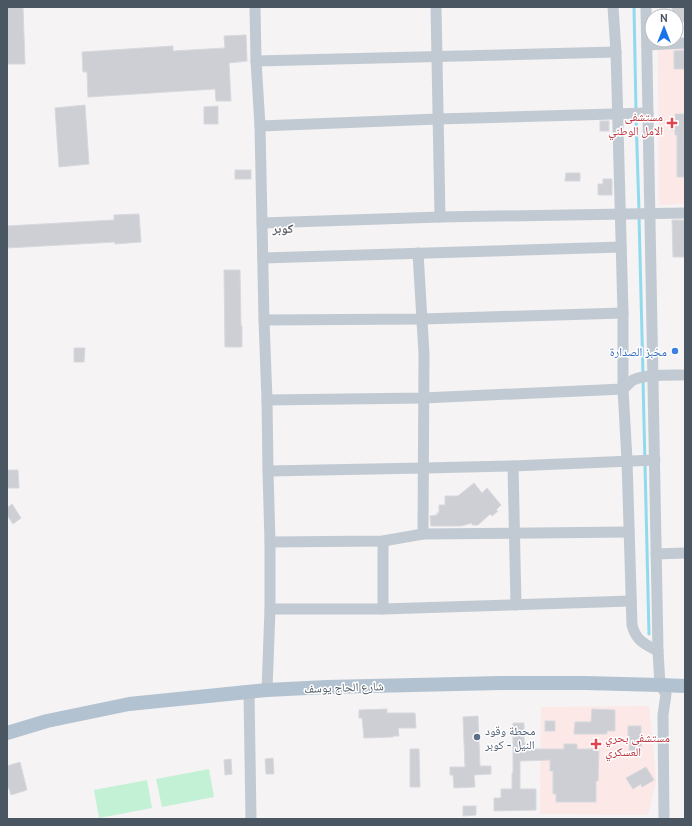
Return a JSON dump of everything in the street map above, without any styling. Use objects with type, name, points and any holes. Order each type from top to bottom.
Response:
[{"type":"main road","name":"شارع الحاج يوسف","points":[[7,733],[47,721],[129,704],[268,690],[327,687],[501,683],[685,686]]},
{"type":"street","points":[[255,7],[256,61],[260,126],[270,542],[268,690]]},
{"type":"street","points":[[436,7],[440,217]]},
{"type":"street","points":[[613,7],[616,52],[624,389],[632,625],[634,634],[642,642],[658,651]]},
{"type":"street","points":[[647,48],[640,113],[650,214],[647,377],[648,460],[656,554],[660,685],[666,694],[663,715],[664,819]]},
{"type":"street","points":[[256,61],[616,52]]},
{"type":"street","points":[[260,126],[640,113]]},
{"type":"street","points":[[262,223],[440,217],[685,213]]},
{"type":"street","points":[[263,258],[621,247]]},
{"type":"street","points":[[418,253],[424,354],[423,534]]},
{"type":"street","points":[[264,320],[422,319],[623,313]]},
{"type":"street","points":[[267,400],[423,398],[624,389],[632,381],[647,377],[685,375]]},
{"type":"street","points":[[268,471],[513,466],[648,460]]},
{"type":"street","points":[[513,466],[516,605]]},
{"type":"street","points":[[270,542],[383,541],[423,534],[629,532]]},
{"type":"street","points":[[383,541],[383,609]]},
{"type":"street","points":[[656,554],[685,553]]},
{"type":"street","points":[[270,609],[383,609],[631,601]]},
{"type":"street","points":[[249,692],[251,819]]},
{"type":"shaded area","name":"مستشفى الامل الوطني","points":[[685,42],[685,204],[659,205],[658,48],[684,48]]},
{"type":"shaded area","name":"مستشفى بحري العسكري","points":[[649,706],[656,781],[648,815],[540,814],[541,707]]},
{"type":"green space","points":[[209,769],[214,797],[162,807],[156,779]]},
{"type":"green space","points":[[147,780],[152,808],[99,818],[94,790]]},
{"type":"building","points":[[7,7],[23,7],[25,64],[7,64]]},
{"type":"building","points":[[685,7],[685,22],[684,8],[672,8]]},
{"type":"building","points":[[246,35],[247,61],[229,63],[231,101],[216,101],[215,89],[88,97],[87,72],[83,72],[82,52],[173,46],[173,51],[225,48],[224,36]]},
{"type":"building","points":[[685,50],[685,69],[674,69],[674,51]]},
{"type":"building","points":[[85,105],[89,164],[59,167],[55,108]]},
{"type":"building","points":[[218,106],[218,124],[204,124],[204,107]]},
{"type":"building","points":[[675,114],[684,114],[685,120],[685,177],[677,177],[677,135],[675,135],[675,130],[670,130],[670,121],[675,121]]},
{"type":"building","points":[[600,121],[609,121],[609,131],[600,131]]},
{"type":"building","points":[[235,170],[251,170],[251,179],[235,179]]},
{"type":"building","points":[[566,173],[580,173],[580,181],[565,181]]},
{"type":"building","points":[[603,179],[612,179],[612,195],[598,195],[598,184],[603,184]]},
{"type":"building","points":[[139,214],[141,242],[7,248],[7,226],[114,220],[114,215]]},
{"type":"building","points":[[672,220],[685,220],[685,257],[673,257]]},
{"type":"building","points":[[224,270],[240,270],[242,347],[225,347]]},
{"type":"building","points":[[74,348],[85,348],[84,362],[74,362]]},
{"type":"building","points":[[7,470],[18,470],[19,488],[7,488]]},
{"type":"building","points":[[474,483],[482,493],[487,488],[501,505],[496,510],[498,511],[492,516],[490,514],[478,525],[472,525],[472,523],[461,526],[431,526],[430,516],[437,515],[437,513],[439,513],[439,505],[445,505],[445,496],[458,496]]},
{"type":"building","points":[[12,504],[21,518],[13,524],[7,515],[7,508]]},
{"type":"building","points":[[387,709],[387,713],[415,713],[416,728],[398,728],[399,736],[364,738],[362,718],[359,718],[359,710]]},
{"type":"building","points":[[592,709],[615,710],[615,731],[607,731],[607,734],[574,734],[575,722],[591,722]]},
{"type":"building","points":[[478,716],[480,766],[491,766],[491,774],[474,775],[475,787],[454,788],[453,775],[450,775],[450,767],[465,767],[463,717]]},
{"type":"building","points":[[545,721],[555,721],[555,731],[545,731]]},
{"type":"building","points":[[513,723],[524,723],[524,743],[529,743],[529,749],[564,749],[564,744],[577,744],[577,749],[599,749],[596,802],[556,802],[556,794],[553,794],[553,771],[550,771],[550,760],[520,761],[520,789],[536,789],[536,810],[494,811],[494,798],[501,798],[501,789],[512,789]]},
{"type":"building","points":[[628,726],[641,726],[641,751],[629,750],[630,736],[628,736]]},
{"type":"building","points":[[410,749],[419,749],[420,787],[410,787]]},
{"type":"building","points":[[273,758],[274,774],[266,774],[265,759]]},
{"type":"building","points":[[231,759],[232,774],[225,775],[224,760]]},
{"type":"building","points":[[20,762],[27,790],[11,795],[9,788],[7,789],[7,766]]},
{"type":"building","points":[[646,767],[654,780],[642,787],[641,784],[633,789],[626,778]]},
{"type":"building","points":[[463,806],[476,806],[476,815],[463,816]]},
{"type":"waterway","points":[[634,7],[636,111]]},
{"type":"waterway","points":[[636,116],[639,211]]},
{"type":"waterway","points":[[639,216],[643,375]]},
{"type":"waterway","points":[[643,380],[649,634]]},
{"type":"place","name":"مستشفى الامل الوطني","points":[[672,123]]},
{"type":"place","name":"مخبز الصدارة","points":[[675,351]]},
{"type":"place","name":"محطة وقود النيل - كوبر","points":[[477,737]]},
{"type":"place","name":"مستشفى بحري العسكري","points":[[596,744]]},
{"type":"district","name":"كوبر","points":[[283,228]]}]
